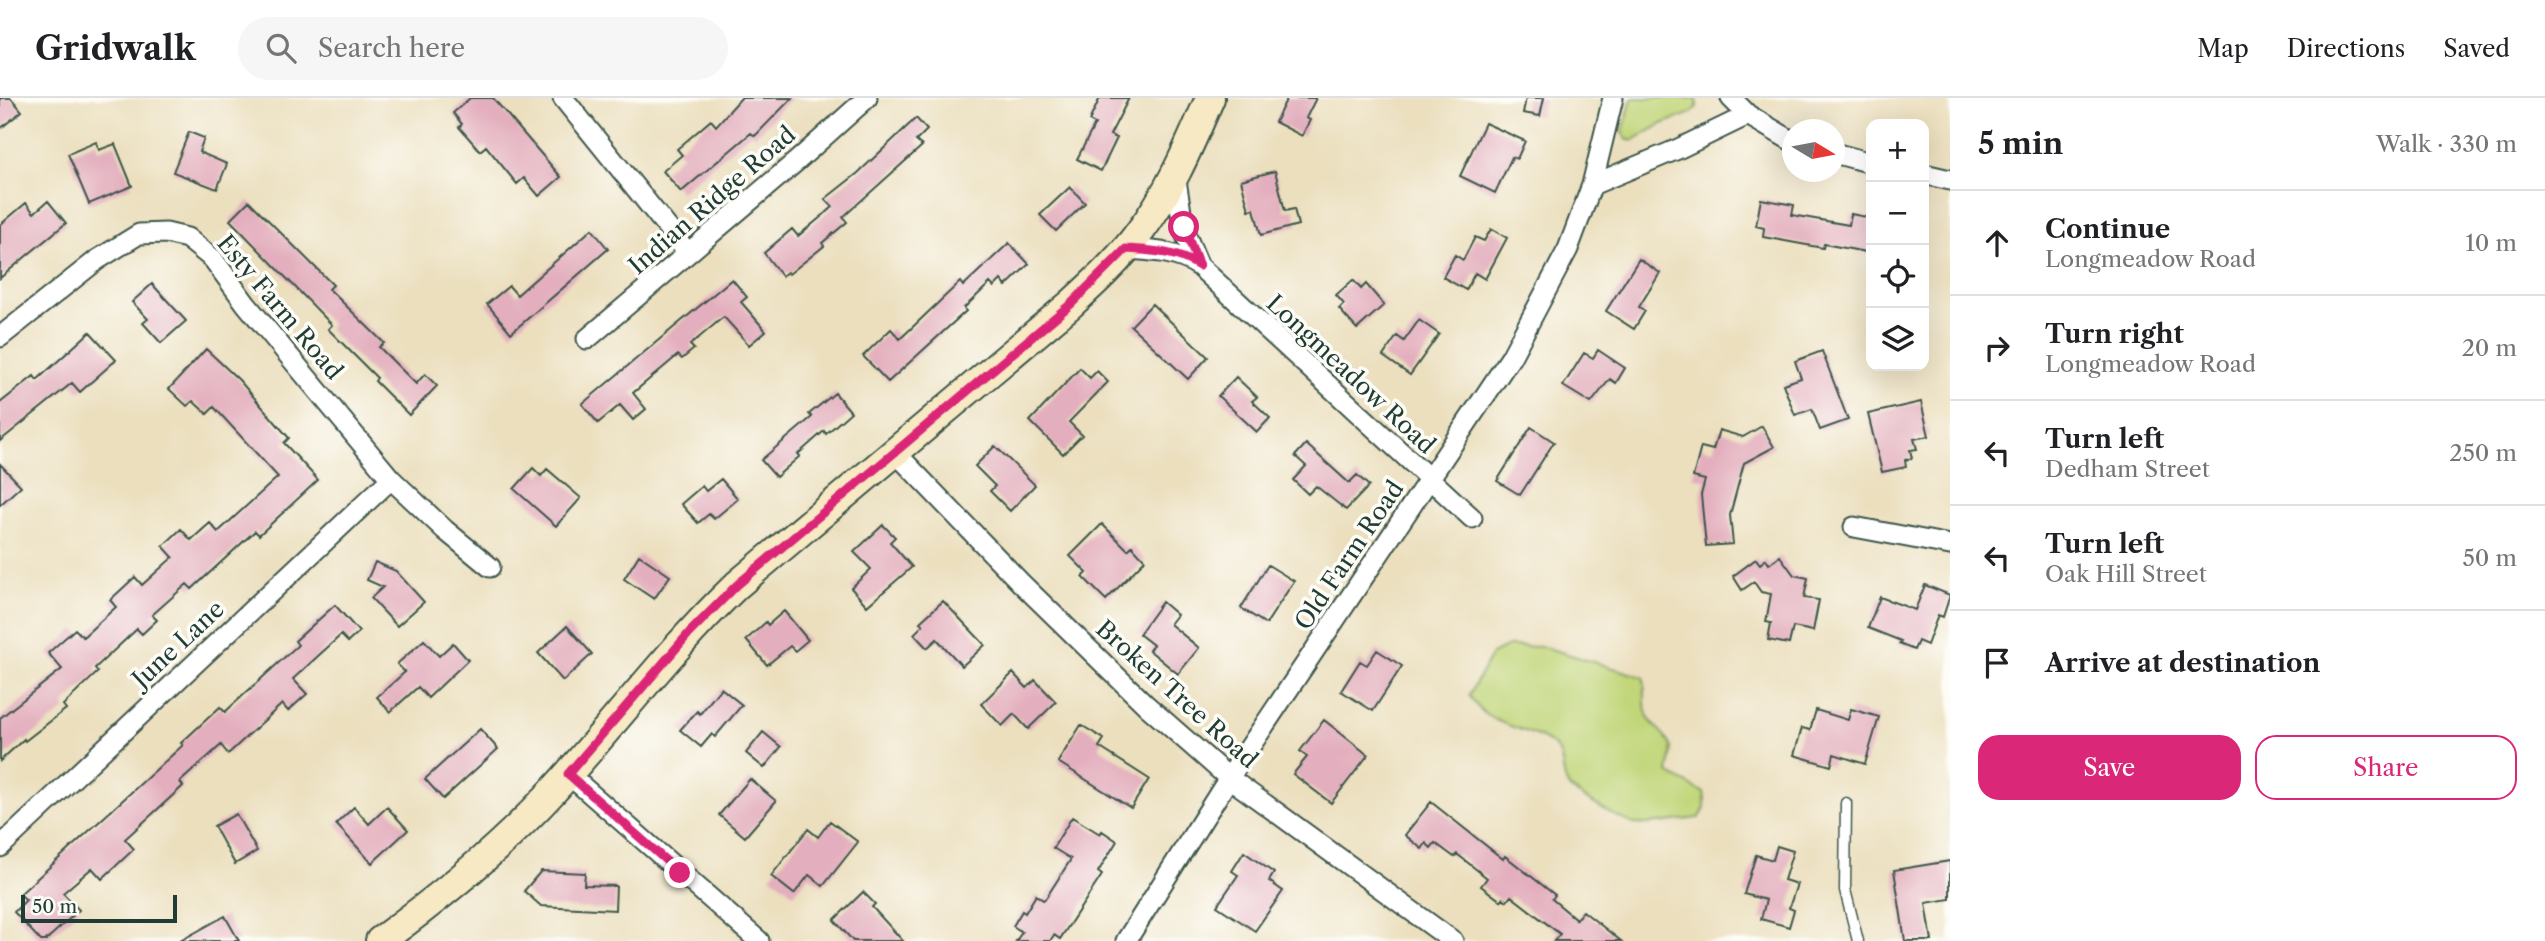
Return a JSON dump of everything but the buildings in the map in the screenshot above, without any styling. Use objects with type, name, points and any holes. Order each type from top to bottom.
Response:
[{"type":"street","points":[[563,98],[688,253]]},
{"type":"street","name":"Indian Ridge Road","points":[[587,339],[867,98]]},
{"type":"street","points":[[380,941],[443,894],[494,851],[568,774],[713,608],[780,547],[1071,304],[1126,249],[1159,204],[1210,98]]},
{"type":"street","name":"Old Farm Road","points":[[1126,941],[1229,778],[1511,356],[1568,249],[1592,185],[1613,98]]},
{"type":"street","points":[[1731,98],[1748,115],[1782,135]]},
{"type":"street","points":[[1592,185],[1678,149],[1748,115]]},
{"type":"street","points":[[1845,156],[1866,162]]},
{"type":"street","name":"Longmeadow Road","points":[[1175,174],[1184,231],[1199,266]]},
{"type":"street","points":[[1929,175],[1950,180]]},
{"type":"street","name":"Esty Farm Road","points":[[0,337],[97,260],[139,234],[166,233],[187,238],[213,258],[246,304],[298,363],[391,479],[445,530],[490,567]]},
{"type":"street","name":"Longmeadow Road","points":[[1126,249],[1165,252],[1199,266],[1472,518]]},
{"type":"street","name":"Broken Tree Road","points":[[895,453],[1021,583],[1146,705],[1229,778],[1453,941]]},
{"type":"street","name":"June Lane","points":[[0,846],[391,479]]},
{"type":"street","points":[[1854,527],[1950,545]]},
{"type":"street","points":[[568,774],[759,941]]},
{"type":"lane","points":[[1846,803],[1845,890],[1858,941]]},
{"type":"green space","points":[[1632,98],[1697,98],[1697,107],[1692,113],[1662,124],[1632,141],[1626,139],[1623,132]]},
{"type":"green space","points":[[1508,646],[1544,647],[1643,677],[1647,715],[1671,746],[1668,773],[1704,793],[1705,806],[1699,818],[1642,824],[1622,819],[1569,787],[1561,756],[1555,747],[1533,734],[1498,721],[1477,707],[1469,695],[1492,654]]},
{"type":"route","points":[[680,873],[568,774],[690,632],[737,585],[1071,304],[1126,249],[1176,254],[1199,266],[1184,227]]}]
